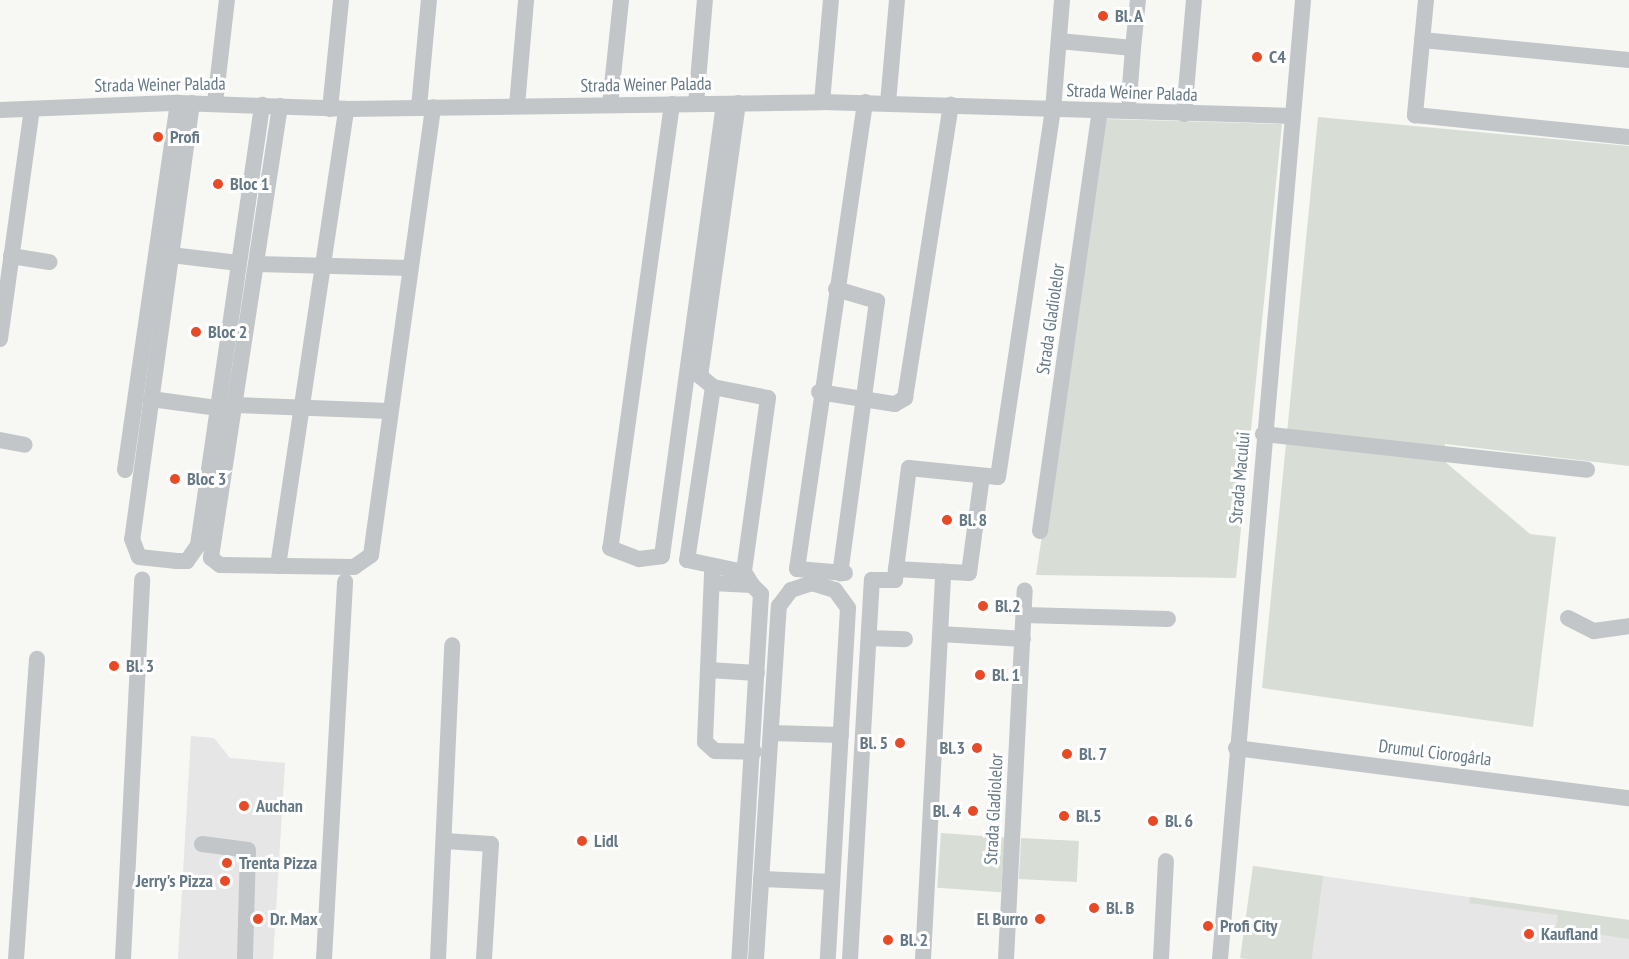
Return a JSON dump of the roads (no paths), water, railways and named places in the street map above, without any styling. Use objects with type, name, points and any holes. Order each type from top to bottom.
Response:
[{"type":"street","points":[[215,103],[227,0]]},
{"type":"street","points":[[278,566],[323,266],[338,109],[340,0]]},
{"type":"street","points":[[280,106],[211,558],[220,565],[354,567],[371,555],[409,268],[426,107],[429,0]]},
{"type":"street","points":[[517,106],[526,0]]},
{"type":"street","points":[[610,105],[621,0]]},
{"type":"street","points":[[696,104],[705,0]]},
{"type":"street","points":[[822,102],[831,0]]},
{"type":"street","points":[[888,103],[897,0]]},
{"type":"street","points":[[850,959],[872,580],[895,580],[909,468],[998,477],[1053,110],[1062,0]]},
{"type":"street","points":[[1129,99],[1138,0]]},
{"type":"street","points":[[1184,114],[1194,0]]},
{"type":"street","name":"Strada Macului","points":[[1220,959],[1263,434],[1303,0]]},
{"type":"street","points":[[1426,0],[1415,115],[1629,137]]},
{"type":"street","points":[[1422,40],[1629,60]]},
{"type":"street","points":[[1059,41],[1133,48]]},
{"type":"street","points":[[836,289],[877,301],[862,398],[843,573],[797,569],[819,392],[865,102]]},
{"type":"street","name":"Strada Weiner Palada","points":[[0,110],[185,103],[338,109],[865,102],[1100,112],[1292,116]]},
{"type":"street","points":[[185,103],[171,255],[132,539],[133,551],[147,559],[187,561],[195,555],[262,105]]},
{"type":"street","points":[[125,470],[185,103]]},
{"type":"street","points":[[672,104],[610,548],[630,558],[662,556],[687,560],[712,575],[748,578]]},
{"type":"street","points":[[731,104],[700,368],[703,381],[712,387],[768,398],[748,578],[761,594],[754,752],[739,959]]},
{"type":"street","points":[[662,556],[731,104]]},
{"type":"street","points":[[819,392],[895,404],[905,398],[951,105]]},
{"type":"street","points":[[0,339],[32,109]]},
{"type":"street","name":"Strada Gladiolelor","points":[[1040,531],[1100,112]]},
{"type":"street","points":[[171,255],[239,263]]},
{"type":"street","points":[[11,256],[50,262]]},
{"type":"street","points":[[257,264],[409,268]]},
{"type":"street","points":[[687,560],[712,387]]},
{"type":"street","points":[[151,399],[218,408]]},
{"type":"street","points":[[235,405],[389,411]]},
{"type":"street","points":[[1263,434],[1587,470]]},
{"type":"street","points":[[0,440],[25,445]]},
{"type":"street","points":[[896,569],[969,573],[982,476]]},
{"type":"street","points":[[923,959],[943,572]]},
{"type":"street","points":[[712,575],[707,746],[754,752]]},
{"type":"street","points":[[123,959],[142,579]]},
{"type":"street","points":[[324,959],[345,582]]},
{"type":"street","points":[[756,959],[779,606],[791,590],[812,583],[835,590],[848,608],[828,959]]},
{"type":"street","name":"Strada Gladiolelor","points":[[1006,959],[1025,590]]},
{"type":"street","points":[[1024,615],[1168,619]]},
{"type":"street","points":[[1568,618],[1594,631],[1629,626]]},
{"type":"street","points":[[940,634],[1023,639]]},
{"type":"street","points":[[869,638],[905,639]]},
{"type":"street","points":[[438,959],[452,645]]},
{"type":"street","points":[[16,959],[37,659]]},
{"type":"street","points":[[708,670],[757,673]]},
{"type":"street","points":[[771,733],[841,735]]},
{"type":"street","name":"Drumul Ciorogârla","points":[[1236,748],[1629,798]]},
{"type":"street","points":[[445,841],[491,844],[484,959]]},
{"type":"street","points":[[202,844],[248,850],[245,959]]},
{"type":"street","points":[[1161,959],[1166,861]]},
{"type":"street","points":[[761,879],[832,882]]},
{"type":"place","name":"Bl. A","points":[[1103,16]]},
{"type":"place","name":"C4","points":[[1257,57]]},
{"type":"place","name":"Profi","points":[[158,137]]},
{"type":"place","name":"Bloc 1","points":[[218,184]]},
{"type":"place","name":"Bloc 2","points":[[196,332]]},
{"type":"place","name":"Bloc 3","points":[[175,479]]},
{"type":"place","name":"Bl. 8","points":[[947,520]]},
{"type":"place","name":"Bl.2","points":[[983,606]]},
{"type":"place","name":"Bl. 3","points":[[114,666]]},
{"type":"place","name":"Bl. 1","points":[[980,675]]},
{"type":"place","name":"Bl. 5","points":[[900,743]]},
{"type":"place","name":"Bl.3","points":[[977,748]]},
{"type":"place","name":"Bl. 7","points":[[1067,754]]},
{"type":"place","name":"Auchan","points":[[244,806]]},
{"type":"place","name":"Bl. 4","points":[[973,811]]},
{"type":"place","name":"Bl.5","points":[[1064,816]]},
{"type":"place","name":"Bl. 6","points":[[1153,821]]},
{"type":"place","name":"Lidl","points":[[582,841]]},
{"type":"place","name":"Trenta Pizza","points":[[227,863]]},
{"type":"place","name":"Jerry's Pizza","points":[[225,881]]},
{"type":"place","name":"Bl. B","points":[[1094,908]]},
{"type":"place","name":"Dr. Max","points":[[258,919]]},
{"type":"place","name":"El Burro","points":[[1040,919]]},
{"type":"place","name":"Profi City","points":[[1208,926]]},
{"type":"place","name":"Kaufland","points":[[1529,934]]},
{"type":"place","name":"Bl. 2","points":[[888,940]]}]
